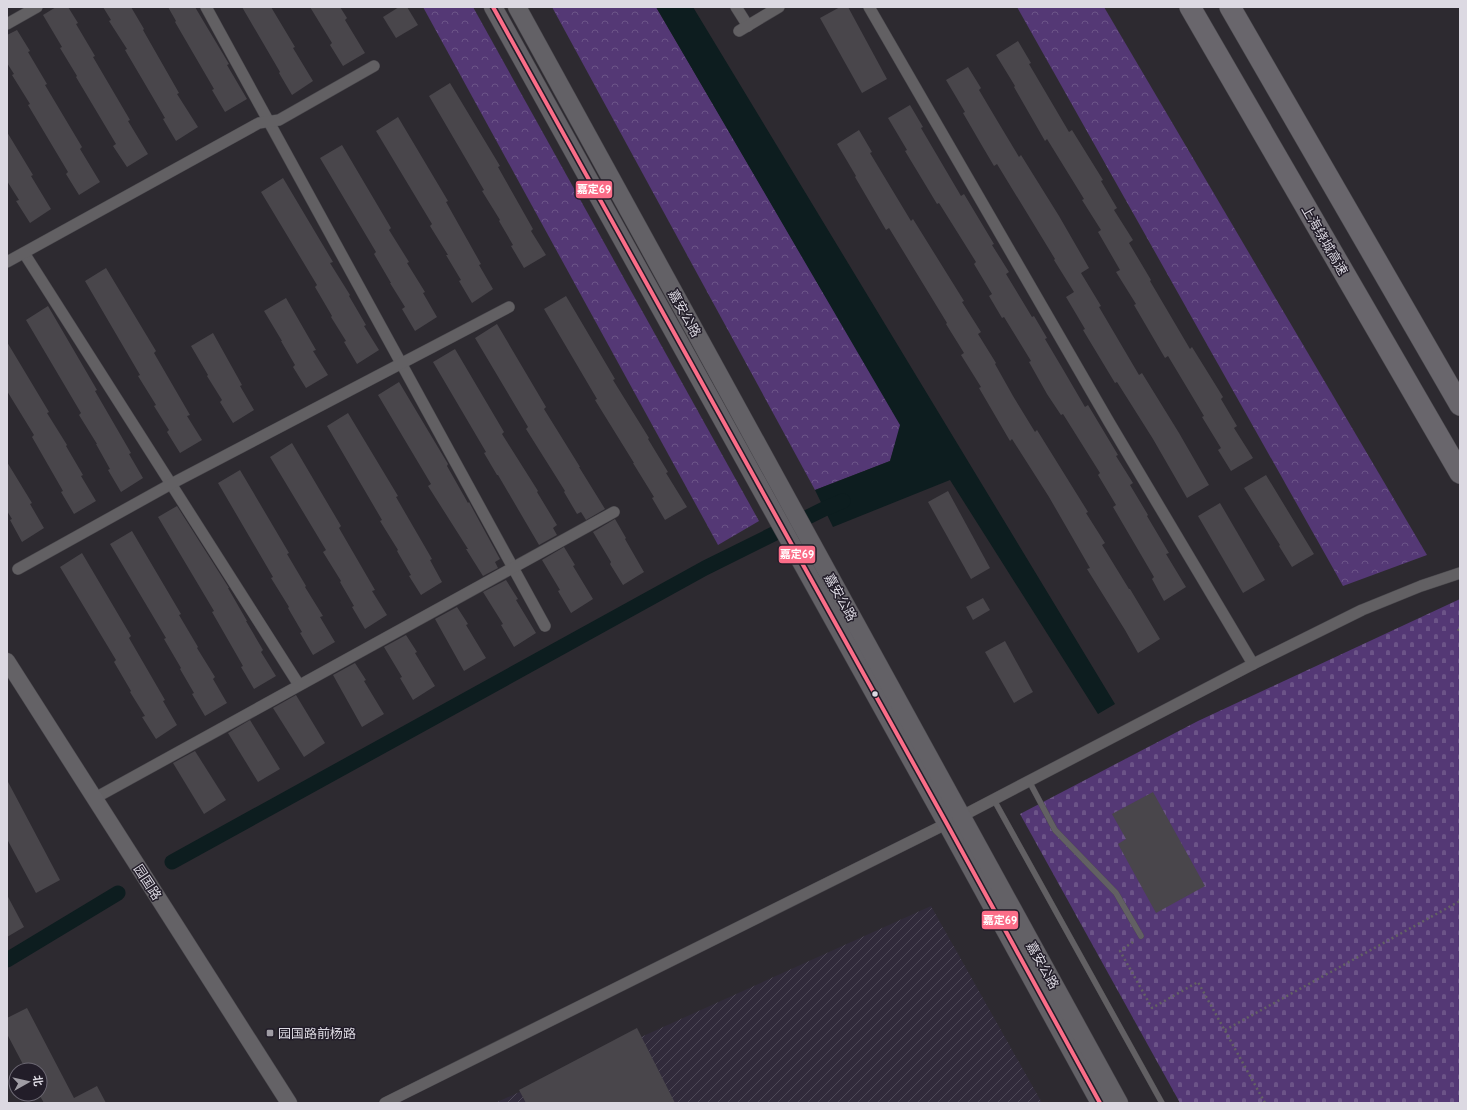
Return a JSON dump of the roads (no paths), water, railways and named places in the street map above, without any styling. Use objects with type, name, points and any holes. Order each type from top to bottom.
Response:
[{"type":"highway","name":"上海绕城高速","points":[[1190,7],[1460,473]]},
{"type":"highway","points":[[1230,7],[1460,405]]},
{"type":"main road","name":"嘉安公路","points":[[493,7],[794,550],[1119,1103]]},
{"type":"main road","name":"嘉安公路","points":[[517,7],[810,540],[1100,1103]]},
{"type":"street","points":[[7,24],[37,7]]},
{"type":"street","points":[[206,7],[545,626]]},
{"type":"street","points":[[736,7],[744,29],[779,7]]},
{"type":"street","points":[[869,7],[1109,422],[1252,664]]},
{"type":"street","points":[[7,262],[259,123],[280,120],[374,66]]},
{"type":"street","points":[[24,253],[299,685]]},
{"type":"street","points":[[18,568],[171,484],[509,307]]},
{"type":"street","points":[[95,798],[614,512]]},
{"type":"street","points":[[385,1103],[994,800],[1252,664],[1362,610],[1421,586],[1460,573]]},
{"type":"street","name":"园国路","points":[[7,660],[289,1103]]},
{"type":"lane","points":[[1029,782],[1054,830],[1116,893],[1141,936]]},
{"type":"lane","points":[[994,800],[1162,1103]]},
{"type":"waterway","points":[[172,862],[705,568],[843,501]]},
{"type":"waterway","points":[[7,960],[118,893]]},
{"type":"place","name":"园国路前杨路","points":[[270,1033]]}]
